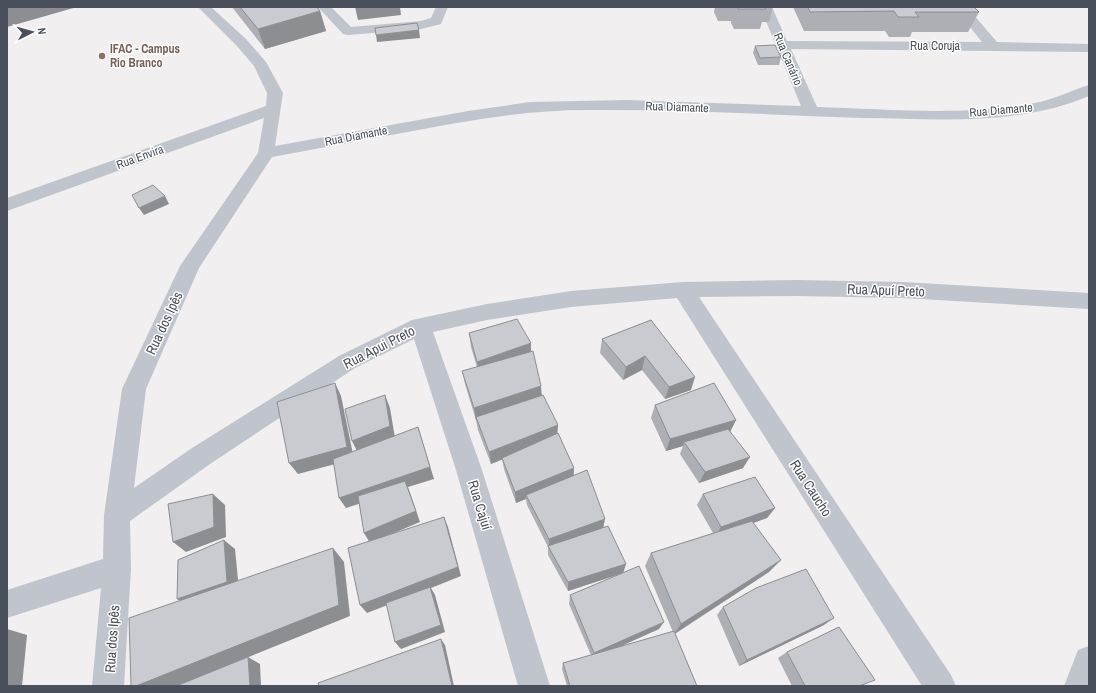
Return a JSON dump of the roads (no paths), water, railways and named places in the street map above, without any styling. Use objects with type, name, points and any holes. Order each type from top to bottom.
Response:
[{"type":"street","name":"Rua dos Ipês","points":[[108,686],[117,569],[117,515],[134,389],[190,266],[266,153],[273,109],[275,93],[260,66],[241,42],[204,7]]},
{"type":"street","points":[[324,7],[348,31],[421,25],[436,21],[442,7]]},
{"type":"street","name":"Rua Canário","points":[[766,7],[810,112]]},
{"type":"street","points":[[960,7],[993,46]]},
{"type":"street","name":"Rua Coruja","points":[[782,45],[1089,48]]},
{"type":"street","name":"Rua Diamante","points":[[266,153],[497,110],[529,107],[638,106],[810,112],[983,114],[1048,105],[1079,95],[1089,90]]},
{"type":"street","name":"Rua Envira","points":[[7,205],[273,109]]},
{"type":"street","name":"Rua Apuí Preto","points":[[683,290],[796,288],[903,290],[1089,301]]},
{"type":"street","name":"Rua Apui Preto","points":[[117,515],[202,456],[347,362],[420,326],[486,312],[571,298],[683,290]]},
{"type":"street","name":"Rua Caucho","points":[[683,290],[940,686]]},
{"type":"street","name":"Rua Cajuí","points":[[420,326],[469,470],[534,686]]},
{"type":"street","points":[[7,604],[117,569]]},
{"type":"street","points":[[1080,686],[1089,661]]},
{"type":"place","name":"IFAC - Campus Rio Branco","points":[[102,56]]}]
